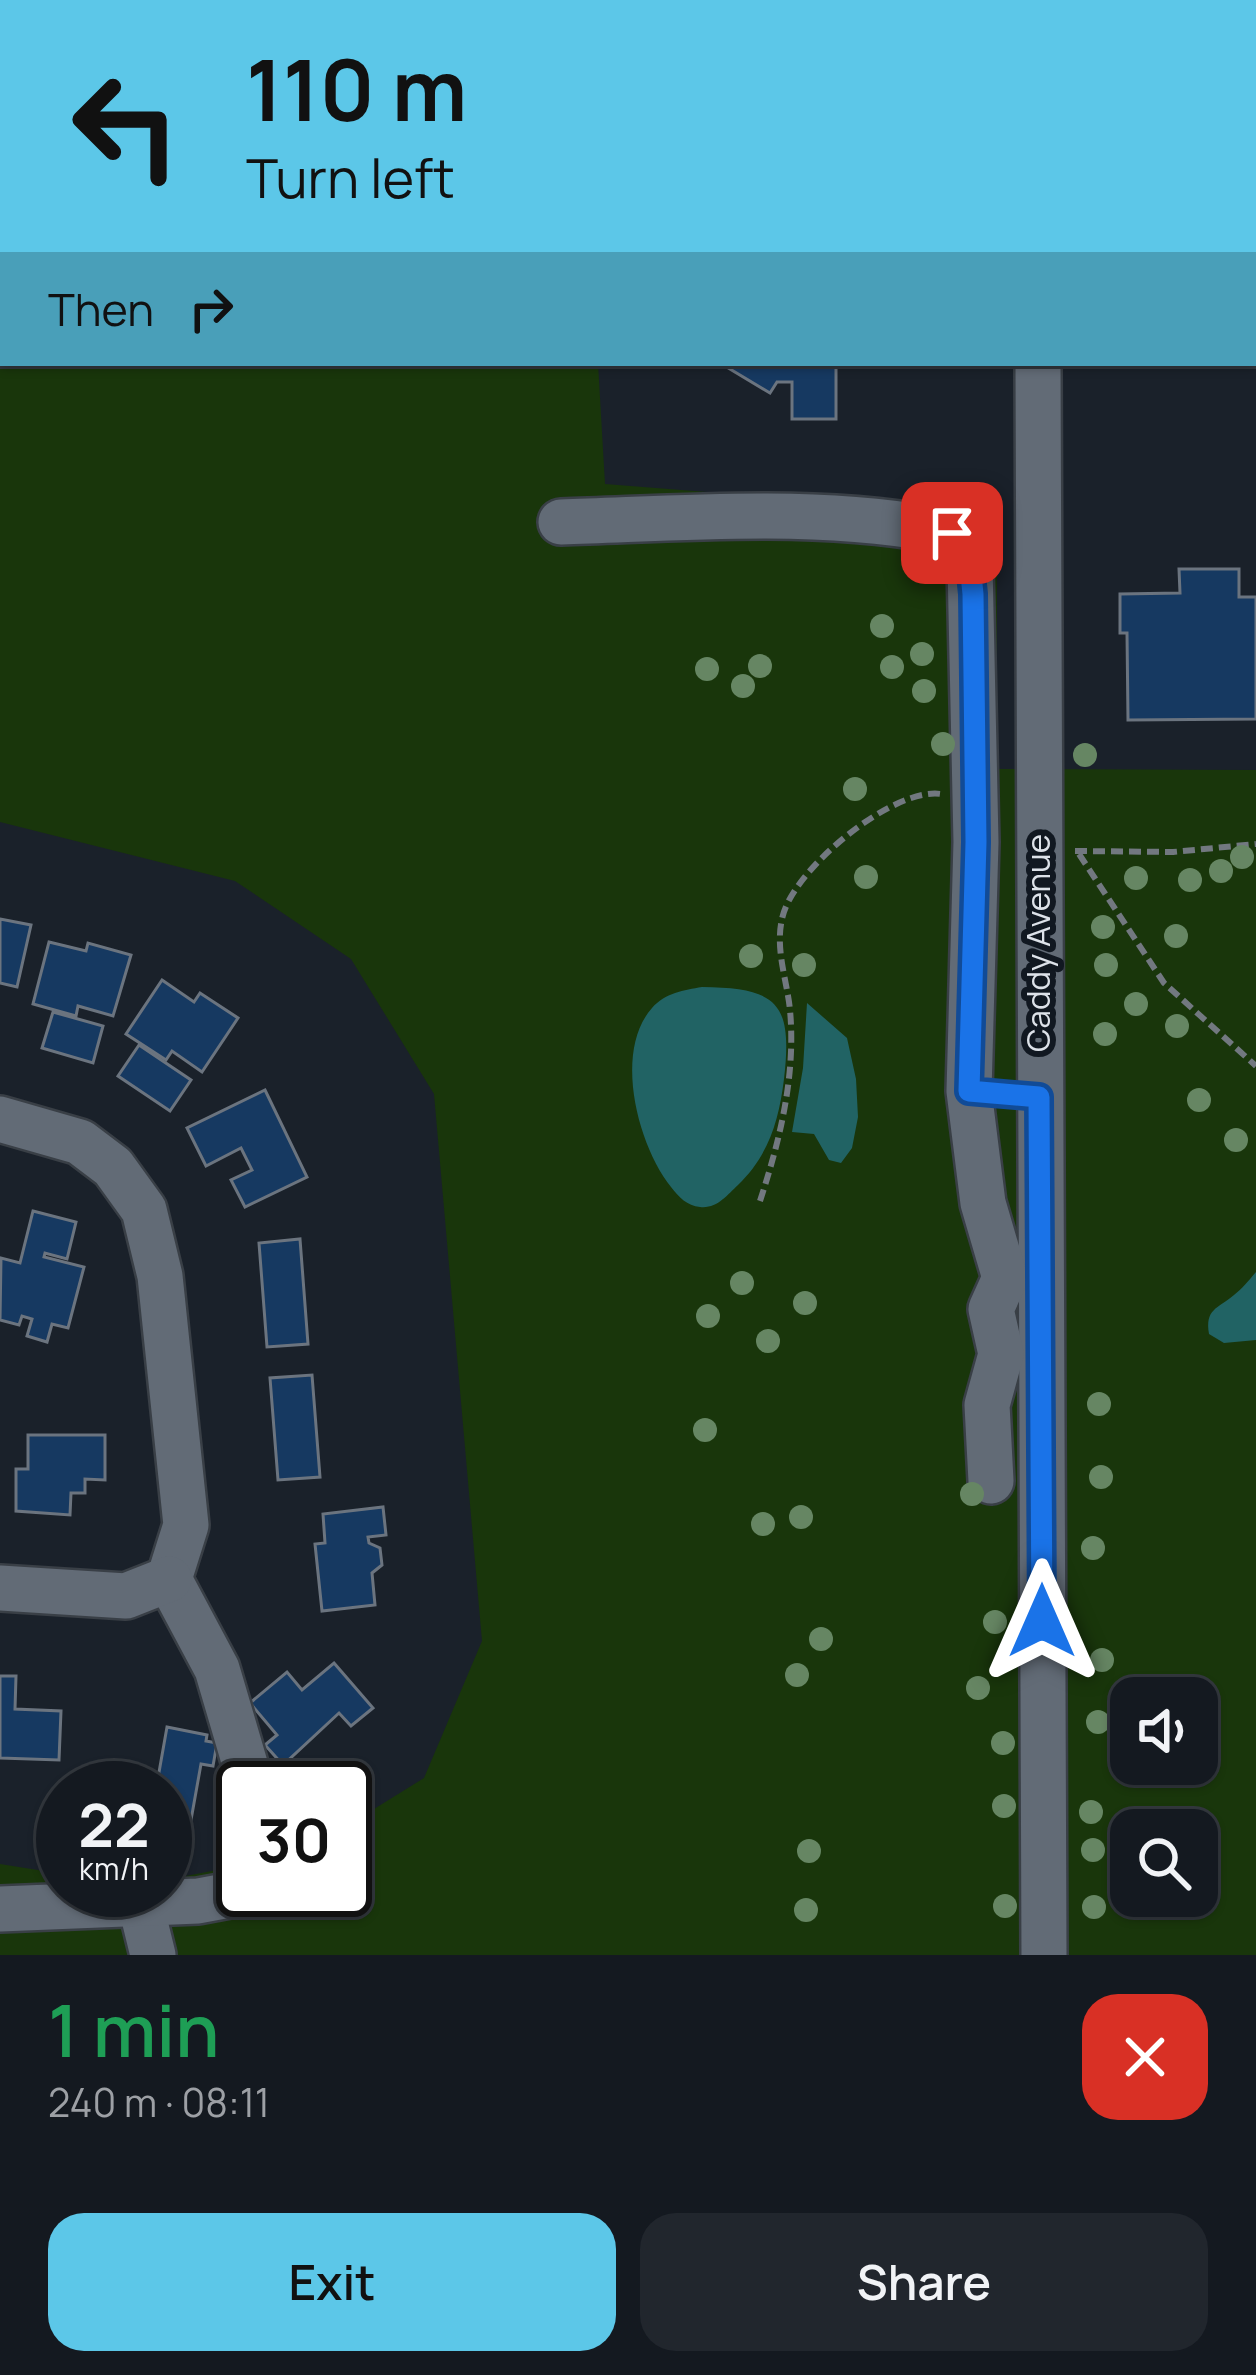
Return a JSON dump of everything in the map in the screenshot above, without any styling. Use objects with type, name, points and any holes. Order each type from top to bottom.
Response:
[{"type":"street","name":"Caddy Avenue","points":[[1038,366],[1057,850],[1039,1097],[1043,1955]]},
{"type":"street","points":[[561,522],[865,520],[952,533],[970,565],[976,842],[969,1091],[982,1203],[1005,1278],[991,1309],[1001,1354],[987,1406],[991,1481]]},
{"type":"street","points":[[969,1091],[1039,1097]]},
{"type":"street","points":[[0,1119],[80,1142],[113,1167],[144,1210],[160,1276],[185,1525],[169,1579],[217,1669],[244,1761]]},
{"type":"street","points":[[0,1588],[126,1596],[169,1579]]},
{"type":"street","points":[[0,1909],[36,1907]]},
{"type":"street","points":[[144,1917],[153,1955]]},
{"type":"path","points":[[760,1201],[787,1096],[790,1011],[780,932],[791,896],[859,826],[922,793],[952,798],[976,842]]},
{"type":"path","points":[[1057,850],[1173,851],[1256,844]]},
{"type":"path","points":[[1057,850],[1164,983],[1256,1066]]},
{"type":"shaded area","points":[[0,366],[598,366],[605,484],[997,515],[997,769],[1256,770],[1256,1955],[0,1955],[0,1864],[36,1870],[36,1917],[192,1917],[192,1875],[216,1870],[216,1917],[372,1917],[372,1810],[424,1778],[482,1641],[434,1094],[351,959],[235,881],[0,822]]},
{"type":"shaded area","points":[[702,987],[763,996],[782,1016],[786,1032],[784,1079],[771,1136],[749,1174],[706,1207],[684,1200],[659,1169],[640,1124],[632,1073],[640,1027],[652,1008],[669,996]]},
{"type":"shaded area","points":[[807,1003],[847,1038],[856,1079],[858,1117],[852,1148],[841,1163],[829,1160],[814,1134],[792,1132]]},
{"type":"shaded area","points":[[1256,1272],[1256,1340],[1224,1343],[1209,1334],[1211,1314]]},
{"type":"building","points":[[725,366],[836,366],[836,419],[792,419],[792,382],[777,382],[770,393]]},
{"type":"building","points":[[1179,569],[1239,569],[1239,597],[1256,597],[1256,719],[1128,720],[1127,633],[1120,633],[1120,594],[1180,593]]},
{"type":"building","points":[[0,919],[31,925],[17,987],[0,983]]},
{"type":"building","points":[[49,942],[86,951],[88,943],[131,955],[113,1016],[78,1006],[76,1016],[33,1004]]},
{"type":"building","points":[[162,980],[194,1002],[200,993],[238,1018],[202,1072],[172,1051],[166,1060],[126,1034]]},
{"type":"building","points":[[53,1012],[103,1026],[93,1063],[42,1048]]},
{"type":"building","points":[[139,1045],[191,1080],[170,1111],[118,1076]]},
{"type":"building","points":[[265,1090],[307,1177],[245,1207],[231,1180],[252,1170],[241,1148],[206,1166],[187,1128]]},
{"type":"building","points":[[33,1211],[76,1222],[67,1259],[45,1253],[44,1257],[84,1267],[68,1328],[52,1324],[47,1342],[27,1336],[32,1319],[22,1316],[19,1325],[0,1320],[1,1258],[20,1263]]},
{"type":"building","points":[[300,1239],[308,1344],[267,1347],[259,1243]]},
{"type":"building","points":[[312,1375],[320,1477],[278,1480],[270,1378]]},
{"type":"building","points":[[28,1435],[105,1435],[105,1480],[85,1479],[85,1493],[71,1493],[70,1515],[16,1511],[16,1469],[28,1469]]},
{"type":"building","points":[[383,1507],[386,1535],[368,1537],[369,1543],[380,1548],[382,1565],[372,1573],[375,1605],[322,1611],[315,1544],[325,1543],[323,1514]]},
{"type":"building","points":[[334,1663],[373,1708],[351,1726],[339,1713],[287,1761],[279,1761],[265,1745],[277,1735],[250,1703],[287,1672],[302,1690]]},
{"type":"building","points":[[0,1676],[16,1676],[15,1709],[61,1711],[59,1760],[0,1758]]},
{"type":"building","points":[[167,1727],[207,1735],[206,1741],[217,1743],[213,1766],[201,1764],[192,1814],[192,1761],[161,1761]]},
{"type":"route","points":[[952,533],[970,565],[973,594],[976,842],[969,1091],[1039,1097],[1042,1621]]}]
